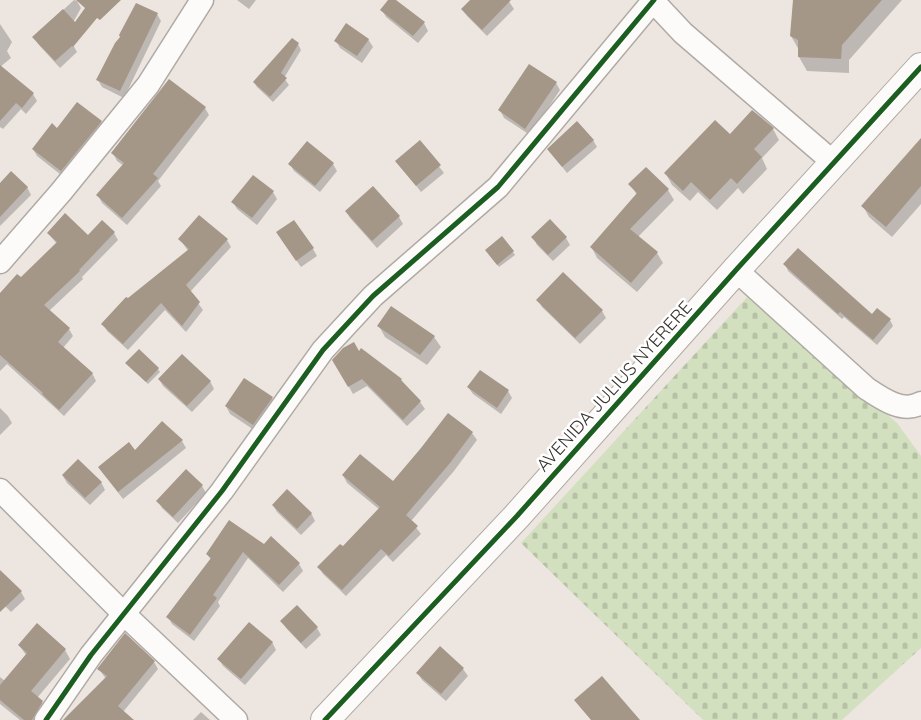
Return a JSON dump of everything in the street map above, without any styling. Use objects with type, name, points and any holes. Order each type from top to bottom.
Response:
[{"type":"street","points":[[0,262],[67,185],[148,85],[202,0]]},
{"type":"street","points":[[46,720],[51,710],[91,655],[222,491],[323,350],[372,296],[498,187],[653,0],[683,33],[833,162]]},
{"type":"street","name":"AVENIDA JULIUS NYERERE","points":[[325,720],[517,516],[833,162],[921,67]]},
{"type":"street","points":[[736,270],[866,388],[884,399],[903,406],[921,403]]},
{"type":"street","points":[[0,490],[124,614],[236,720]]},
{"type":"green space","points":[[749,295],[897,423],[921,456],[921,648],[842,720],[703,720],[521,543]]},
{"type":"building","points":[[76,0],[121,0],[100,20],[97,18],[73,47],[55,61],[32,37],[63,9],[75,22],[85,8]]},
{"type":"building","points":[[388,0],[396,0],[425,22],[413,36],[380,10]]},
{"type":"building","points":[[470,0],[511,0],[482,30],[461,9]]},
{"type":"building","points":[[793,0],[882,0],[842,45],[841,59],[798,57],[798,40],[790,36]]},
{"type":"building","points":[[136,3],[158,13],[120,91],[96,80]]},
{"type":"building","points":[[346,23],[369,39],[357,56],[334,41]]},
{"type":"building","points":[[292,38],[299,43],[281,73],[287,78],[270,97],[253,82]]},
{"type":"building","points":[[529,64],[557,82],[525,129],[498,110]]},
{"type":"building","points":[[0,65],[34,93],[22,108],[16,103],[0,121]]},
{"type":"building","points":[[169,79],[206,107],[153,174],[158,178],[122,218],[96,195],[124,163],[111,153]]},
{"type":"building","points":[[77,102],[102,121],[61,171],[32,149],[52,123],[57,128]]},
{"type":"building","points":[[752,110],[774,128],[754,149],[762,157],[737,184],[731,178],[710,200],[691,182],[683,191],[664,173],[715,120],[730,134]]},
{"type":"building","points":[[577,121],[594,140],[562,167],[547,149]]},
{"type":"building","points":[[921,138],[921,186],[886,227],[861,206]]},
{"type":"building","points":[[420,140],[441,165],[416,186],[395,161]]},
{"type":"building","points":[[307,141],[334,163],[315,186],[288,164]]},
{"type":"building","points":[[646,167],[669,189],[630,229],[658,252],[631,283],[590,247],[637,193],[628,184]]},
{"type":"building","points":[[11,171],[28,187],[0,217],[0,183]]},
{"type":"building","points":[[253,175],[274,191],[252,218],[231,202]]},
{"type":"building","points":[[373,186],[400,216],[372,241],[345,211]]},
{"type":"building","points":[[65,213],[88,235],[102,220],[115,232],[80,271],[44,305],[70,328],[58,342],[93,373],[59,410],[43,393],[0,355],[0,293],[17,274],[21,277],[57,242],[47,233]]},
{"type":"building","points":[[199,215],[228,239],[186,285],[200,302],[182,326],[161,303],[123,344],[101,324],[126,297],[128,298],[189,249],[178,239]]},
{"type":"building","points":[[550,219],[567,237],[548,255],[531,237]]},
{"type":"building","points":[[294,220],[314,248],[296,261],[276,232]]},
{"type":"building","points":[[502,236],[514,251],[497,265],[485,250]]},
{"type":"building","points":[[798,248],[872,314],[877,308],[891,319],[873,340],[840,312],[838,314],[783,264]]},
{"type":"building","points":[[563,272],[603,310],[575,338],[536,300]]},
{"type":"building","points":[[391,306],[435,336],[420,355],[377,326]]},
{"type":"building","points":[[354,342],[359,351],[361,348],[402,379],[421,401],[403,420],[362,379],[348,387],[332,360],[343,348]]},
{"type":"building","points":[[139,349],[159,368],[146,382],[125,363]]},
{"type":"building","points":[[182,354],[211,381],[187,406],[158,379]]},
{"type":"building","points":[[480,370],[509,390],[497,408],[467,387]]},
{"type":"building","points":[[244,378],[273,397],[253,425],[225,406]]},
{"type":"building","points":[[448,413],[473,432],[450,463],[406,515],[418,526],[389,556],[381,549],[342,590],[317,567],[340,544],[343,546],[380,507],[342,475],[360,454],[393,481]]},
{"type":"building","points":[[162,421],[183,440],[118,492],[98,467],[129,442],[135,450]]},
{"type":"building","points":[[78,459],[102,482],[85,498],[62,475]]},
{"type":"building","points":[[186,469],[203,485],[173,517],[156,501]]},
{"type":"building","points":[[287,489],[312,513],[297,529],[272,505]]},
{"type":"building","points":[[229,520],[264,544],[271,536],[300,563],[279,585],[243,552],[213,595],[217,598],[190,635],[166,617],[211,558],[206,554]]},
{"type":"building","points":[[0,570],[22,591],[0,612]]},
{"type":"building","points":[[297,605],[318,627],[301,643],[280,621]]},
{"type":"building","points":[[249,622],[273,642],[241,679],[217,659]]},
{"type":"building","points":[[37,623],[66,649],[31,691],[43,701],[32,720],[24,720],[0,700],[0,685],[27,653],[18,645]]},
{"type":"building","points":[[125,633],[155,661],[118,706],[134,720],[63,720],[107,676],[97,669]]},
{"type":"building","points":[[440,646],[464,668],[441,694],[416,673]]},
{"type":"building","points":[[602,676],[640,720],[591,720],[574,700]]},
{"type":"cycle path","points":[[46,720],[91,655],[222,491],[323,350],[373,296],[498,187],[654,0]]},
{"type":"cycle path","points":[[325,720],[517,516],[736,270],[921,67]]}]
